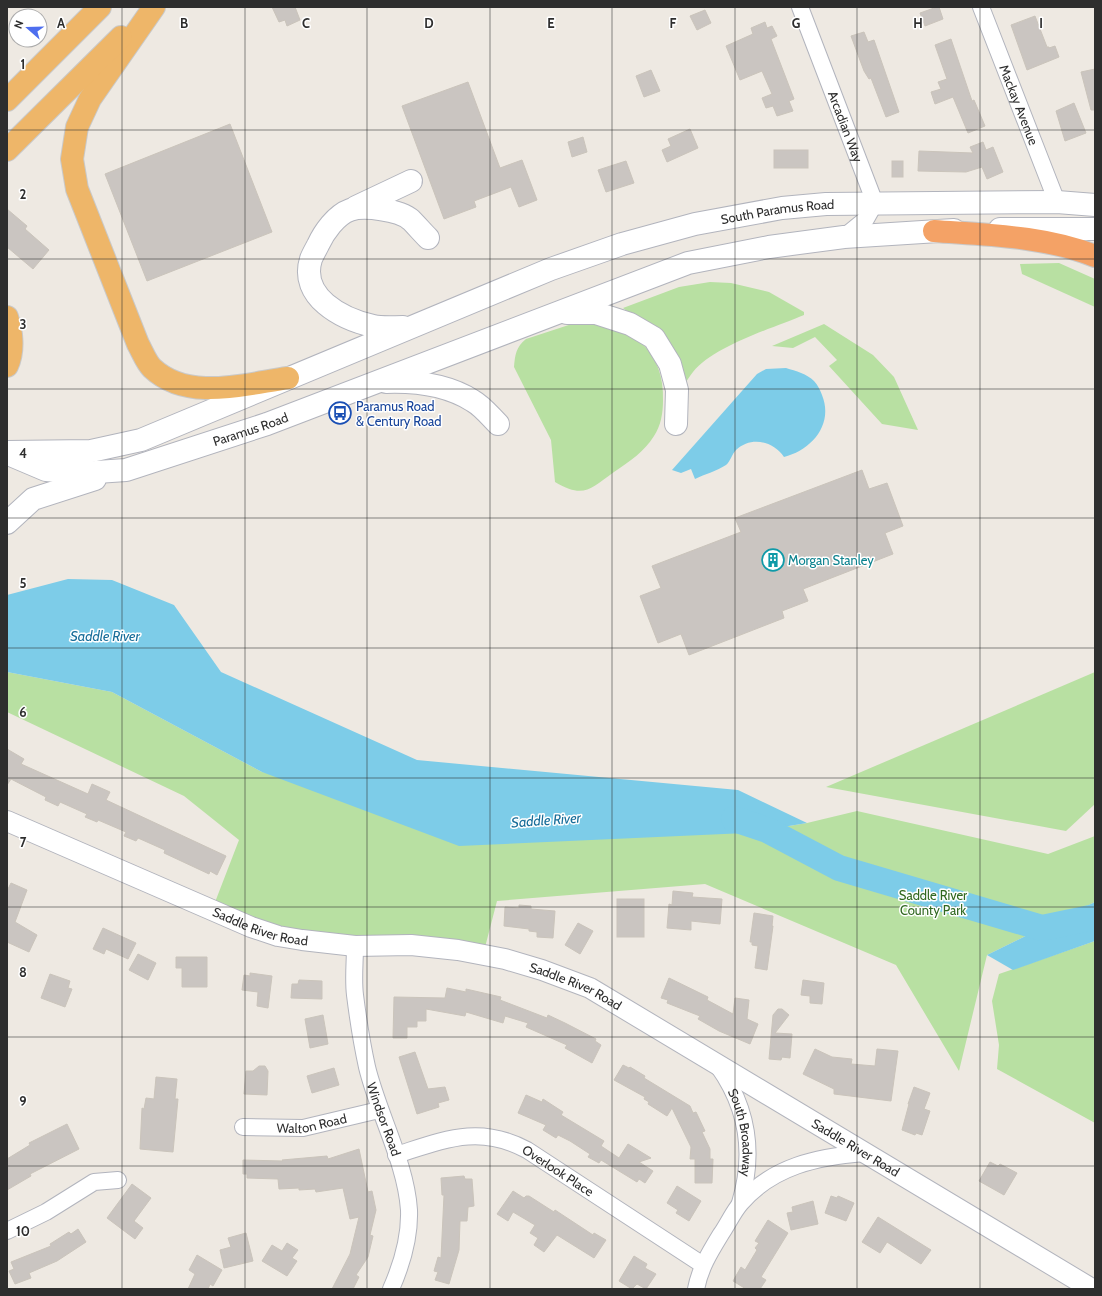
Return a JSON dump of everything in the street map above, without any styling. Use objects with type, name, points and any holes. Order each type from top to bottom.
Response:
[{"type":"highway","points":[[7,100],[100,7]]},
{"type":"highway","points":[[7,150],[150,7]]},
{"type":"highway","points":[[154,7],[90,99],[77,127],[72,158],[78,189],[138,344],[152,368],[172,381],[194,388],[221,388],[288,378]]},
{"type":"highway","points":[[934,231],[996,235],[1049,243],[1095,256]]},
{"type":"highway","points":[[7,317],[11,330],[11,358],[7,366]]},
{"type":"main road","points":[[408,328],[374,326],[350,319],[333,311],[322,302],[314,290],[310,278],[311,259],[320,240],[332,223],[350,210],[411,181]]},
{"type":"main road","name":"South Paramus Road","points":[[474,301],[576,260],[622,244],[694,224],[782,208],[826,204],[875,203],[1057,202],[1095,205]]},
{"type":"main road","points":[[350,210],[371,208],[393,212],[410,219],[428,238]]},
{"type":"main road","points":[[555,313],[688,263],[769,247],[844,237],[934,231],[1049,228],[1095,229]]},
{"type":"main road","name":"Paramus Road","points":[[7,453],[90,451],[141,440],[474,301]]},
{"type":"main road","name":"Paramus Road","points":[[7,453],[46,470],[82,473],[126,470],[267,424],[555,313]]},
{"type":"main road","points":[[555,313],[596,313],[630,324],[654,338],[670,364],[677,390],[676,424]]},
{"type":"main road","points":[[375,382],[407,381],[449,389],[474,401],[498,424]]},
{"type":"main road","points":[[7,523],[33,500],[70,486],[126,470]]},
{"type":"street","name":"Arcadian Way","points":[[800,7],[875,203]]},
{"type":"street","name":"Mackay Avenue","points":[[981,7],[1057,202]]},
{"type":"street","points":[[844,237],[866,219],[875,203]]},
{"type":"street","name":"Saddle River Road","points":[[7,822],[251,927],[278,936],[355,946],[411,945],[458,950],[542,970],[590,988],[1092,1289]]},
{"type":"street","name":"Windsor Road","points":[[355,946],[355,994],[367,1066],[379,1110],[405,1184],[409,1210],[408,1238],[401,1264],[391,1289]]},
{"type":"street","name":"South Broadway","points":[[717,1064],[730,1082],[738,1100],[748,1142],[749,1162],[746,1183],[740,1204]]},
{"type":"street","name":"Walton Road","points":[[243,1127],[303,1128],[342,1120],[379,1110]]},
{"type":"street","name":"Overlook Place","points":[[396,1155],[462,1136],[481,1135],[500,1138],[527,1150],[703,1265]]},
{"type":"street","name":"South Broadway","points":[[696,1289],[703,1265],[740,1204],[755,1189],[775,1174],[796,1166],[842,1155],[864,1153]]},
{"type":"street","points":[[7,1231],[46,1212],[94,1182],[118,1180]]},
{"type":"green space","points":[[1059,263],[1095,279],[1095,307],[1022,274],[1020,264]]},
{"type":"green space","points":[[710,282],[731,283],[769,292],[804,312],[804,315],[729,346],[715,354],[693,372],[683,387],[640,321],[623,308],[679,287]]},
{"type":"green space","points":[[584,320],[616,327],[630,334],[642,343],[651,354],[658,368],[662,383],[663,401],[660,423],[654,436],[646,447],[599,483],[586,490],[580,491],[573,490],[555,482],[551,440],[514,367],[520,345],[526,339]]},
{"type":"green space","points":[[824,324],[873,355],[894,377],[918,430],[882,424],[829,366],[837,360],[815,337],[793,348],[772,346]]},
{"type":"green space","name":"Saddle River County Park","points":[[7,672],[112,692],[262,772],[746,833],[807,823],[857,811],[1048,854],[1095,836],[1095,902],[987,955],[959,1071],[896,965],[705,884],[497,901],[483,955],[355,946],[212,910],[239,840],[184,796],[7,712]]},
{"type":"green space","points":[[1095,672],[1095,804],[1066,831],[826,787]]},
{"type":"green space","points":[[1095,941],[1095,1123],[997,1069],[999,1045],[992,1001],[999,974]]},
{"type":"water","points":[[786,368],[808,376],[820,389],[825,406],[825,416],[818,435],[811,442],[794,454],[784,457],[774,447],[768,444],[762,442],[748,443],[736,450],[726,465],[695,479],[691,469],[681,473],[672,470],[757,374],[766,369]]},
{"type":"water","name":"Saddle River","points":[[68,579],[112,580],[174,605],[221,672],[417,760],[738,790],[807,823],[746,833],[459,846],[262,772],[112,692],[7,672],[7,595]]},
{"type":"water","points":[[1095,902],[1095,941],[1013,970],[987,955]]},
{"type":"building","points":[[272,7],[295,7],[300,20],[287,26],[285,20],[279,22]]},
{"type":"building","points":[[939,7],[943,19],[925,26],[920,13]]},
{"type":"building","points":[[705,10],[711,23],[697,30],[690,16]]},
{"type":"building","points":[[1035,16],[1047,47],[1049,48],[1055,46],[1059,57],[1027,70],[1011,25]]},
{"type":"building","points":[[765,22],[767,28],[772,26],[777,36],[771,39],[794,99],[789,101],[793,111],[777,116],[773,106],[766,108],[762,98],[772,94],[762,71],[740,80],[726,46],[753,34],[751,28]]},
{"type":"building","points":[[864,32],[868,42],[874,40],[899,112],[886,117],[871,78],[869,79],[864,71],[851,36]]},
{"type":"building","points":[[951,39],[972,101],[974,100],[985,126],[968,133],[953,97],[935,104],[931,92],[941,89],[938,82],[947,79],[935,45]]},
{"type":"building","points":[[1095,69],[1095,110],[1091,110],[1081,72]]},
{"type":"building","points":[[651,70],[660,91],[644,97],[636,76]]},
{"type":"building","points":[[468,82],[500,168],[522,160],[537,200],[519,207],[511,187],[474,201],[476,207],[444,219],[402,106]]},
{"type":"building","points":[[1074,103],[1086,133],[1065,141],[1056,111]]},
{"type":"building","points":[[230,124],[272,232],[147,281],[105,174]]},
{"type":"building","points":[[690,129],[698,148],[667,162],[662,150],[671,146],[668,139]]},
{"type":"building","points":[[583,137],[587,152],[572,157],[568,142]]},
{"type":"building","points":[[983,142],[986,150],[993,147],[1003,172],[987,179],[982,167],[966,172],[918,171],[919,151],[973,153],[970,147]]},
{"type":"building","points":[[774,150],[808,150],[808,168],[774,168]]},
{"type":"building","points":[[626,161],[634,183],[606,192],[598,170]]},
{"type":"building","points":[[892,161],[903,161],[903,177],[892,177]]},
{"type":"building","points":[[7,209],[27,226],[25,229],[49,250],[33,269],[7,247]]},
{"type":"building","name":"Morgan Stanley","points":[[862,470],[869,489],[887,483],[903,526],[885,533],[893,554],[803,589],[808,601],[782,611],[784,618],[689,655],[681,634],[658,643],[640,596],[661,588],[652,566],[741,532],[735,518]]},
{"type":"building","points":[[7,749],[24,759],[21,764],[88,794],[92,784],[110,792],[106,800],[226,856],[217,875],[210,871],[209,874],[164,853],[165,850],[138,838],[136,841],[124,836],[126,832],[98,820],[97,822],[85,817],[87,814],[60,802],[58,806],[45,800],[46,797],[11,779],[7,785]]},
{"type":"building","points":[[11,883],[27,890],[15,922],[37,935],[29,952],[7,942],[7,891]]},
{"type":"building","points":[[673,891],[693,893],[692,897],[722,899],[720,924],[691,921],[691,930],[667,928],[669,904],[672,905]]},
{"type":"building","points":[[617,899],[644,899],[644,937],[617,937]]},
{"type":"building","points":[[519,905],[531,906],[531,909],[555,911],[553,938],[537,937],[537,932],[529,931],[529,929],[504,926],[505,907],[519,908]]},
{"type":"building","points":[[754,913],[773,916],[767,970],[755,968],[758,946],[752,945],[752,942],[750,942]]},
{"type":"building","points":[[578,923],[593,931],[580,954],[565,945]]},
{"type":"building","points":[[103,928],[136,943],[128,959],[106,949],[104,954],[93,949]]},
{"type":"building","points":[[138,954],[156,963],[148,980],[129,970]]},
{"type":"building","points":[[176,957],[207,957],[207,987],[182,987],[182,968],[176,968]]},
{"type":"building","points":[[250,973],[272,976],[268,1008],[257,1006],[258,992],[242,990],[244,975],[250,976]]},
{"type":"building","points":[[50,974],[70,981],[68,988],[72,989],[65,1007],[41,998]]},
{"type":"building","points":[[669,978],[708,997],[707,1000],[733,1014],[735,998],[749,1000],[747,1019],[758,1024],[750,1044],[719,1031],[698,1019],[700,1016],[667,1003],[668,1000],[661,998]]},
{"type":"building","points":[[299,980],[322,981],[322,999],[291,998],[292,984],[298,984]]},
{"type":"building","points":[[803,980],[824,983],[822,1004],[810,1003],[810,996],[801,995]]},
{"type":"building","points":[[447,988],[466,992],[466,989],[501,997],[500,1000],[547,1018],[548,1015],[565,1023],[596,1039],[595,1041],[601,1045],[592,1063],[565,1048],[567,1045],[526,1027],[528,1023],[505,1016],[503,1023],[466,1012],[465,1016],[426,1009],[426,1021],[417,1021],[417,1027],[407,1027],[407,1038],[393,1038],[394,997],[445,998]]},
{"type":"building","points":[[778,1009],[782,1009],[789,1015],[775,1033],[792,1034],[790,1058],[782,1057],[781,1060],[769,1059],[773,1015]]},
{"type":"building","points":[[323,1015],[328,1044],[310,1048],[305,1019]]},
{"type":"building","points":[[815,1049],[832,1057],[852,1059],[851,1064],[875,1066],[877,1049],[898,1051],[891,1101],[834,1094],[834,1089],[803,1074]]},
{"type":"building","points":[[415,1052],[428,1089],[445,1087],[449,1100],[438,1103],[439,1107],[417,1114],[399,1057]]},
{"type":"building","points":[[623,1065],[629,1068],[630,1067],[645,1076],[644,1078],[690,1106],[693,1113],[696,1112],[705,1131],[702,1132],[710,1149],[710,1159],[713,1159],[712,1183],[695,1183],[695,1159],[690,1159],[691,1147],[672,1108],[667,1116],[648,1104],[649,1102],[644,1099],[645,1097],[614,1080]]},
{"type":"building","points":[[259,1066],[265,1066],[268,1071],[267,1095],[244,1094],[246,1071],[253,1071]]},
{"type":"building","points":[[334,1068],[339,1085],[312,1093],[307,1076]]},
{"type":"building","points":[[156,1077],[177,1079],[175,1099],[178,1099],[173,1152],[140,1149],[142,1108],[144,1109],[146,1098],[154,1099]]},
{"type":"building","points":[[914,1087],[930,1093],[924,1109],[930,1111],[922,1135],[916,1133],[915,1135],[902,1130],[908,1104]]},
{"type":"building","points":[[526,1095],[542,1102],[543,1099],[563,1112],[561,1115],[604,1141],[601,1146],[619,1158],[628,1144],[651,1158],[639,1162],[653,1171],[645,1183],[639,1179],[637,1182],[601,1160],[599,1163],[588,1157],[590,1154],[570,1141],[558,1135],[556,1138],[543,1130],[546,1125],[518,1113]]},
{"type":"building","points":[[67,1124],[79,1149],[30,1174],[31,1176],[7,1190],[7,1159],[30,1145],[29,1143]]},
{"type":"building","points":[[359,1149],[368,1192],[372,1191],[376,1210],[370,1235],[373,1236],[368,1257],[356,1275],[359,1277],[353,1289],[332,1289],[350,1254],[359,1217],[350,1219],[343,1188],[316,1192],[315,1189],[279,1189],[278,1179],[247,1178],[247,1174],[243,1174],[243,1160],[283,1161],[282,1160],[327,1156],[328,1159]]},
{"type":"building","points":[[990,1162],[998,1166],[1000,1164],[1017,1173],[1004,1195],[979,1181]]},
{"type":"building","points":[[464,1176],[465,1179],[472,1179],[474,1206],[468,1207],[467,1221],[460,1221],[459,1250],[449,1284],[435,1280],[438,1272],[434,1271],[438,1257],[441,1258],[444,1195],[442,1195],[441,1178]]},
{"type":"building","points":[[132,1184],[151,1198],[134,1221],[143,1228],[135,1239],[107,1218]]},
{"type":"building","points":[[677,1186],[701,1201],[689,1221],[676,1213],[678,1210],[667,1203]]},
{"type":"building","points":[[513,1191],[524,1198],[529,1196],[554,1212],[555,1210],[593,1235],[594,1233],[606,1240],[594,1258],[557,1235],[544,1252],[534,1245],[538,1238],[530,1233],[535,1225],[513,1212],[508,1221],[497,1214]]},
{"type":"building","points":[[831,1196],[837,1198],[838,1196],[854,1203],[846,1221],[825,1213]]},
{"type":"building","points":[[813,1201],[818,1224],[791,1230],[787,1213],[793,1212],[792,1207]]},
{"type":"building","points":[[878,1217],[931,1250],[921,1264],[887,1242],[880,1253],[862,1242]]},
{"type":"building","points":[[768,1220],[788,1233],[761,1277],[766,1280],[760,1289],[746,1289],[733,1281],[741,1267],[745,1270],[757,1250],[755,1248],[759,1243],[755,1241]]},
{"type":"building","points":[[78,1229],[86,1242],[57,1261],[29,1273],[31,1278],[15,1284],[9,1271],[14,1269],[11,1262],[51,1246],[50,1244],[69,1232],[71,1234]]},
{"type":"building","points":[[246,1233],[253,1261],[224,1268],[220,1250],[231,1247],[228,1238]]},
{"type":"building","points":[[287,1243],[298,1250],[292,1258],[297,1261],[287,1276],[262,1261],[272,1245],[282,1251]]},
{"type":"building","points":[[197,1255],[222,1270],[213,1286],[210,1284],[208,1289],[188,1289],[195,1274],[189,1270]]},
{"type":"building","points":[[634,1256],[647,1264],[645,1268],[656,1274],[646,1289],[637,1284],[632,1289],[619,1281]]},
{"type":"waterway","name":"Saddle River","points":[[734,819],[767,830],[839,868],[1042,928],[1095,917]]},
{"type":"place","name":"Paramus Road & Century Road","points":[[340,413]]},
{"type":"place","name":"Morgan Stanley","points":[[773,560]]}]
